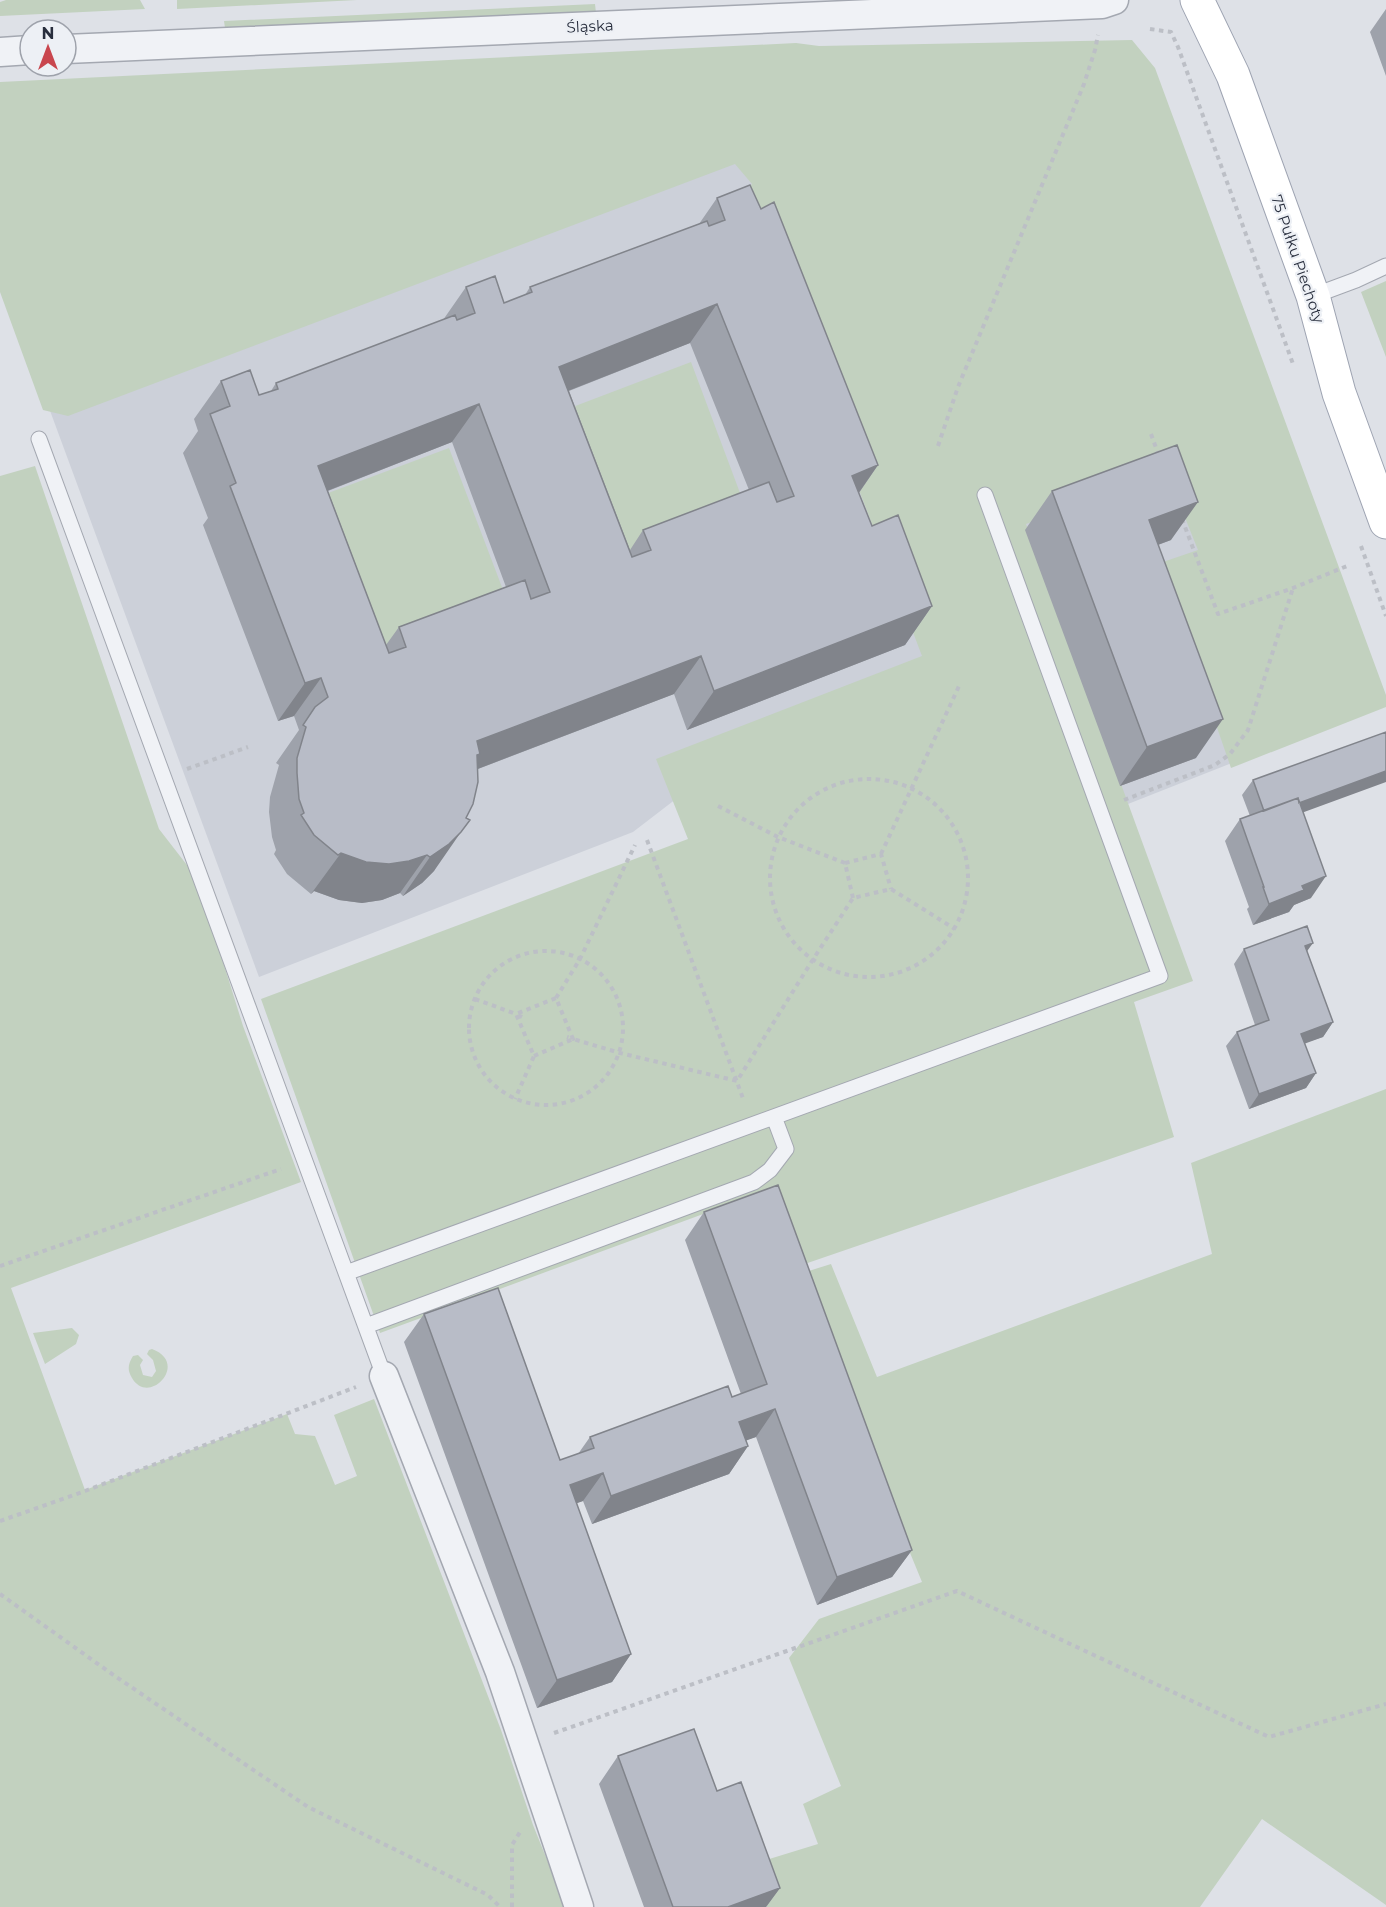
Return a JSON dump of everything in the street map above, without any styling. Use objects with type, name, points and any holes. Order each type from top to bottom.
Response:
[{"type":"main road","name":"75 Pułku Piechoty","points":[[1197,0],[1233,75],[1313,296],[1339,393],[1386,522]]},
{"type":"street","name":"Śląska","points":[[78,48],[1102,4],[1114,0]]},
{"type":"street","points":[[0,52],[18,51]]},
{"type":"street","points":[[384,1377],[500,1672],[579,1907]]},
{"type":"lane","points":[[1313,296],[1386,266]]},
{"type":"lane","points":[[39,439],[384,1377]]},
{"type":"lane","points":[[346,1273],[1160,976],[985,495]]},
{"type":"lane","points":[[366,1326],[754,1182],[770,1170],[786,1149],[774,1117]]},
{"type":"path","points":[[1149,29],[1171,32],[1178,47],[1297,374]]},
{"type":"path","points":[[938,446],[958,387],[1084,84],[1099,32]]},
{"type":"path","points":[[1151,434],[1162,466]]},
{"type":"path","points":[[1178,508],[1218,614],[1347,566]]},
{"type":"path","points":[[1359,539],[1386,616]]},
{"type":"path","points":[[1100,810],[1215,765],[1230,754],[1248,730],[1293,588]]},
{"type":"path","points":[[956,929],[891,889],[881,854],[960,684]]},
{"type":"path","points":[[213,760],[248,747]]},
{"type":"path","points":[[880,779],[912,788],[939,807],[959,834],[968,866],[967,899],[956,929],[934,954],[906,972],[874,979],[842,975],[812,961],[788,938],[773,909],[768,876],[778,837],[792,814],[816,793],[848,781],[880,779]]},
{"type":"path","points":[[718,806],[778,837],[845,863],[881,854]]},
{"type":"path","points":[[647,840],[753,1125]]},
{"type":"path","points":[[516,1014],[556,998],[580,959],[635,845]]},
{"type":"path","points":[[845,863],[854,898]]},
{"type":"path","points":[[737,1081],[854,898],[891,889]]},
{"type":"path","points":[[539,951],[560,952],[580,959],[598,972],[613,988],[621,1009],[624,1031],[620,1053],[608,1075],[589,1093],[565,1103],[540,1106],[515,1099],[495,1086],[480,1068],[475,1057],[471,1046],[469,1022],[475,999],[485,981],[500,966],[519,956],[539,951]]},
{"type":"path","points":[[556,998],[573,1039]]},
{"type":"path","points":[[475,999],[522,1017]]},
{"type":"path","points":[[516,1014],[534,1056]]},
{"type":"path","points":[[567,1037],[620,1053],[737,1081]]},
{"type":"path","points":[[515,1099],[534,1056],[573,1039]]},
{"type":"path","points":[[0,1266],[305,1161]]},
{"type":"path","points":[[0,1521],[384,1377]]},
{"type":"path","points":[[524,1744],[957,1591],[1269,1737],[1386,1704]]},
{"type":"path","points":[[0,1594],[308,1807],[488,1895],[500,1907]]},
{"type":"path","points":[[512,1907],[513,1845],[534,1808],[544,1802]]},
{"type":"shaded area","points":[[739,150],[1160,383],[1247,757],[1128,804],[1024,642],[741,749],[633,832],[259,977],[42,389]]},
{"type":"green space","points":[[6,0],[140,0],[145,9],[0,16],[0,2]]},
{"type":"green space","points":[[177,0],[357,0],[177,9]]},
{"type":"green space","points":[[595,4],[596,13],[225,28],[224,21]]},
{"type":"green space","points":[[1132,40],[1155,68],[1386,695],[1386,707],[1231,768],[1160,563],[1198,550],[1167,473],[1026,524],[1193,981],[1134,1002],[1174,1137],[793,1268],[763,1192],[380,1333],[261,999],[688,839],[656,759],[922,656],[746,192],[752,184],[735,164],[68,416],[43,410],[0,292],[0,82],[796,43],[819,46]]},
{"type":"green space","points":[[1386,281],[1386,357],[1361,292]]},
{"type":"green space","points":[[691,362],[746,509],[605,562],[549,416]]},
{"type":"green space","points":[[449,448],[508,603],[354,661],[296,505]]},
{"type":"green space","points":[[35,466],[159,829],[197,878],[243,1026],[301,1182],[11,1288],[85,1490],[287,1414],[295,1434],[315,1436],[335,1485],[357,1476],[334,1415],[374,1399],[501,1730],[533,1825],[566,1907],[0,1907],[0,476]]},
{"type":"green space","points":[[1386,1089],[1386,1905],[1262,1819],[1200,1907],[767,1907],[750,1865],[818,1844],[803,1804],[841,1786],[789,1658],[819,1619],[922,1582],[796,1275],[831,1264],[877,1377],[1212,1254],[1191,1163]]},
{"type":"green space","points":[[72,1328],[79,1335],[76,1344],[45,1364],[33,1333]]},
{"type":"green space","points":[[152,1349],[163,1355],[167,1364],[167,1372],[163,1380],[156,1385],[148,1388],[139,1386],[129,1372],[130,1362],[133,1356],[138,1355],[143,1360],[140,1365],[143,1375],[152,1377],[156,1371],[153,1360],[147,1354]]},
{"type":"building","points":[[750,185],[761,209],[774,202],[878,465],[852,476],[872,526],[898,515],[932,606],[714,691],[701,656],[477,741],[480,754],[477,755],[478,782],[473,804],[466,818],[470,820],[449,844],[430,857],[427,855],[389,864],[366,862],[341,853],[338,855],[314,835],[301,815],[304,813],[299,799],[297,773],[297,758],[306,727],[303,725],[315,707],[328,697],[321,678],[305,683],[230,486],[236,483],[210,414],[230,406],[221,381],[250,370],[259,395],[278,389],[276,383],[455,315],[457,320],[475,313],[466,287],[495,276],[504,303],[532,292],[530,287],[707,221],[709,226],[725,220],[717,198]],"holes":[[[717,304],[794,496],[777,502],[769,482],[643,530],[651,550],[632,557],[559,367]],[[479,404],[550,592],[531,599],[525,580],[399,627],[406,647],[389,653],[318,466]]]},
{"type":"building","points":[[1177,445],[1198,502],[1149,520],[1223,719],[1147,747],[1052,491]]},
{"type":"building","points":[[1386,732],[1386,771],[1299,803],[1298,798],[1264,811],[1253,780]]},
{"type":"building","points":[[1298,798],[1326,876],[1302,886],[1304,890],[1269,904],[1240,819]]},
{"type":"building","points":[[1307,926],[1313,943],[1305,946],[1333,1022],[1301,1034],[1316,1073],[1259,1094],[1237,1032],[1269,1020],[1244,949]]},
{"type":"building","points":[[778,1185],[912,1550],[837,1577],[775,1409],[739,1422],[748,1446],[611,1496],[603,1473],[570,1485],[631,1654],[557,1680],[424,1314],[498,1288],[560,1460],[594,1448],[590,1437],[728,1386],[732,1397],[767,1384],[704,1212]]},
{"type":"building","points":[[694,1729],[717,1791],[741,1782],[780,1888],[728,1907],[673,1907],[618,1756]]}]
